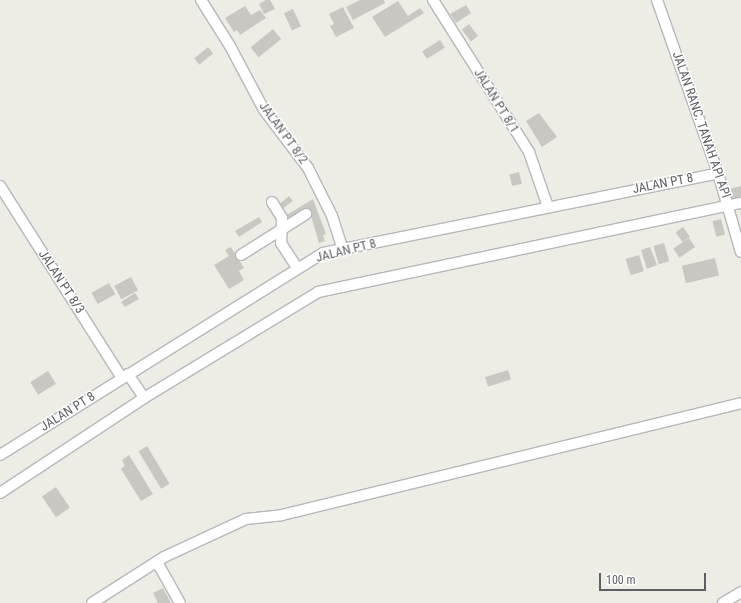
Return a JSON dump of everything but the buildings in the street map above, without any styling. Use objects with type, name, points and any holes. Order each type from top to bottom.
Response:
[{"type":"street","name":"JALAN PT 8/2","points":[[200,0],[231,48],[264,110],[308,168],[332,216],[343,250]]},
{"type":"street","name":"JALAN PT 8/1","points":[[433,0],[529,152],[548,207]]},
{"type":"street","name":"JALAN RANC. TANAH API API","points":[[657,0],[718,173],[729,206],[741,252]]},
{"type":"street","name":"JALAN PT 8","points":[[0,455],[128,377],[297,268],[324,253],[718,173]]},
{"type":"street","name":"JALAN PT 8/3","points":[[0,186],[128,377],[142,395]]},
{"type":"street","points":[[272,202],[282,218],[281,243],[297,268]]},
{"type":"street","points":[[0,493],[142,395],[318,292],[741,203]]},
{"type":"street","points":[[241,255],[306,214]]},
{"type":"street","points":[[92,603],[157,562],[246,519],[289,513],[741,403]]},
{"type":"street","points":[[157,562],[180,603]]},
{"type":"street","points":[[723,603],[741,592]]}]
